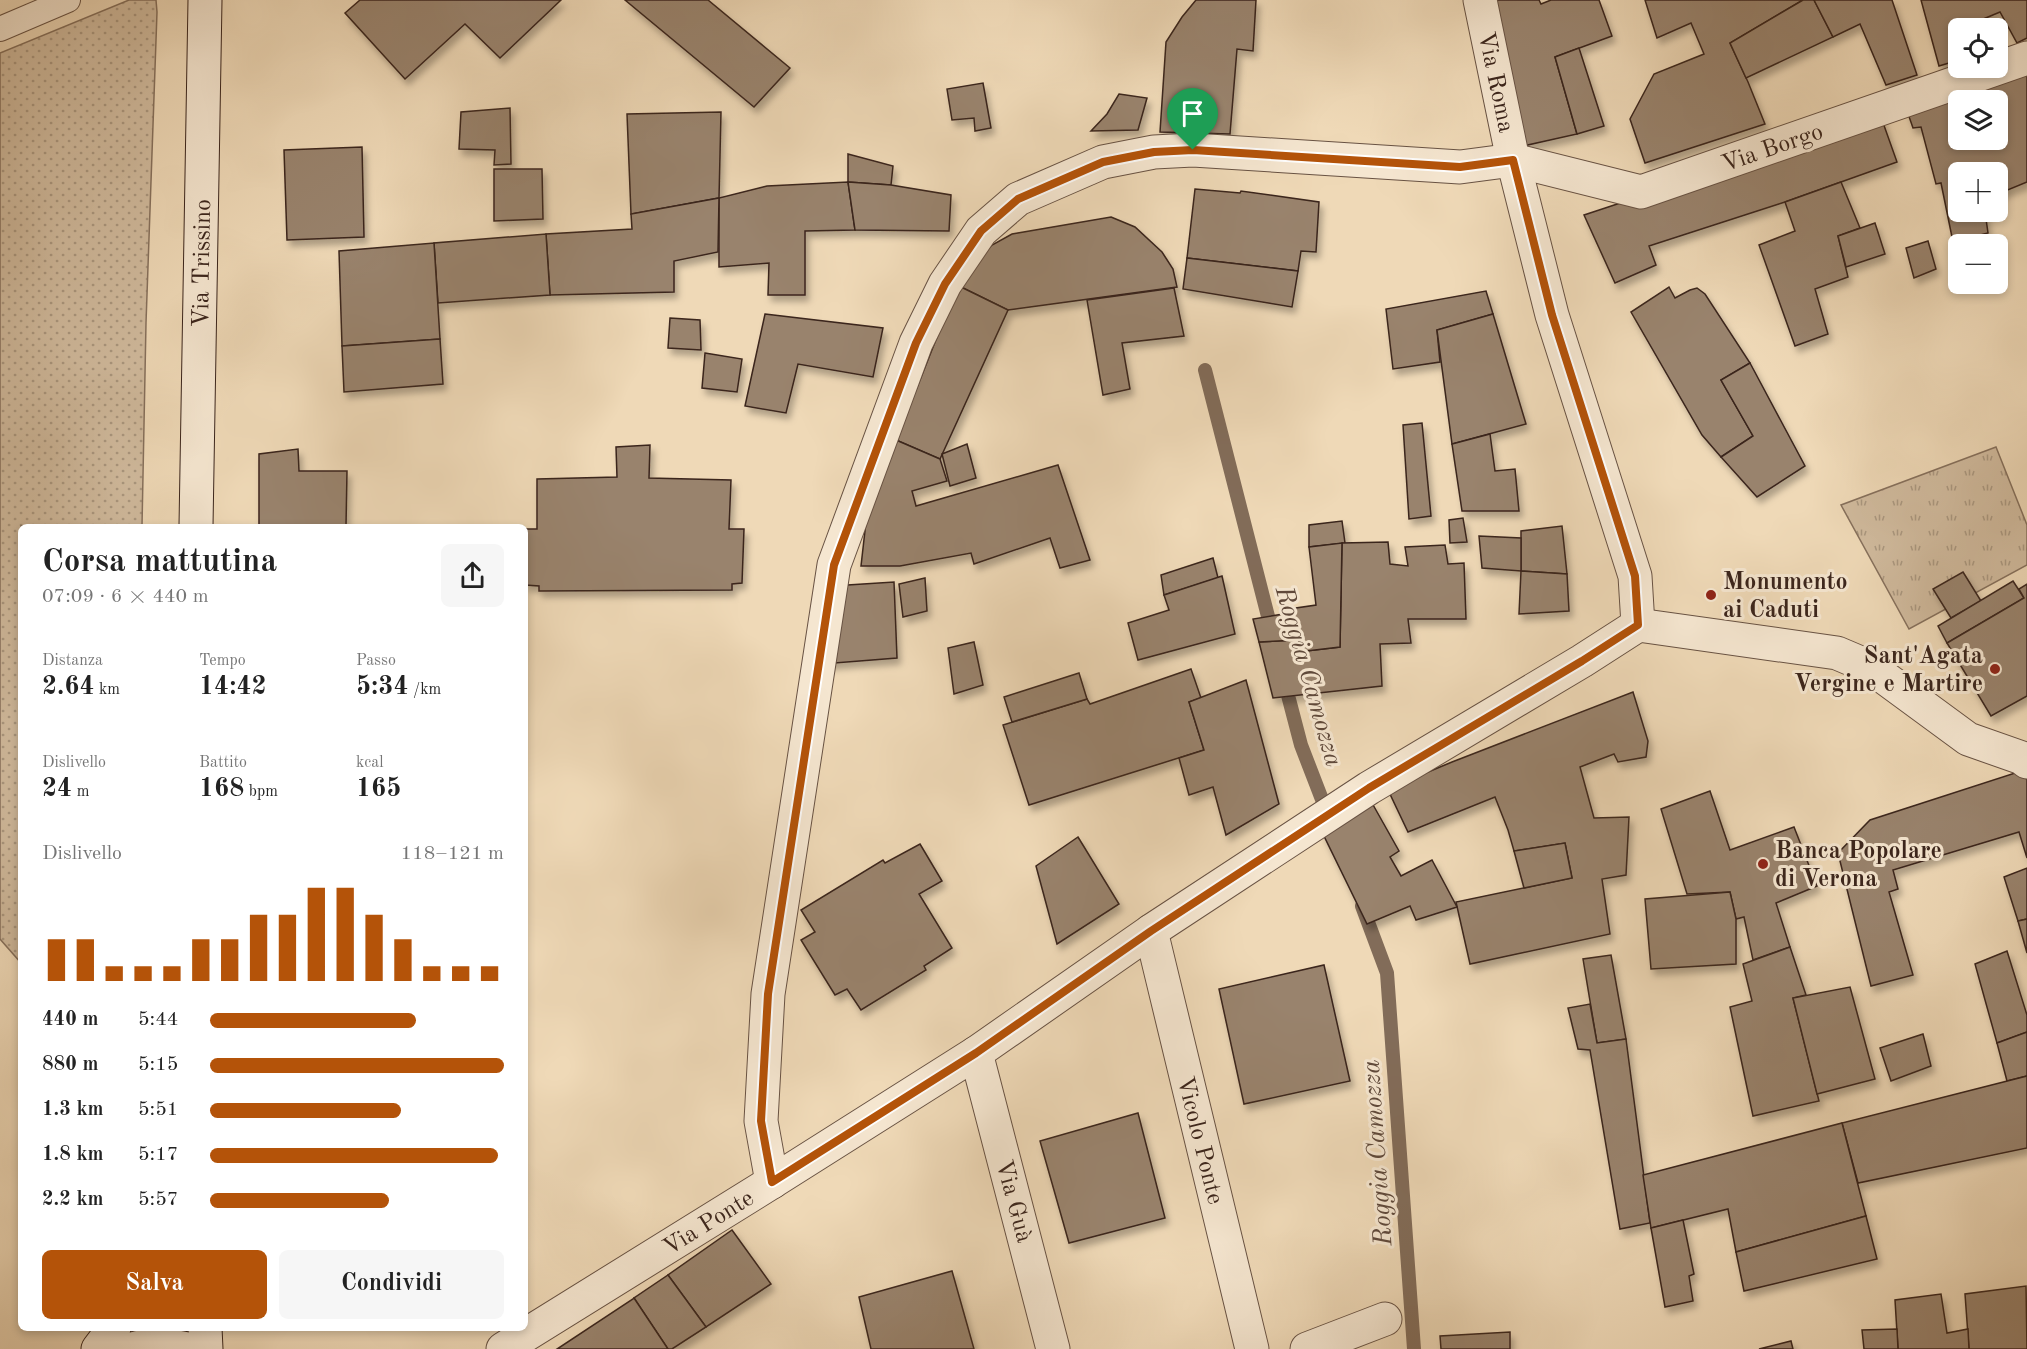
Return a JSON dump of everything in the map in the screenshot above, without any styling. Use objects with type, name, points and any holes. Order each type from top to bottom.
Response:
[{"type":"street","name":"Via Trissino","points":[[196,524],[205,0]]},
{"type":"street","name":"Via Roma","points":[[1480,0],[1513,160],[1552,315],[1635,576],[1638,625]]},
{"type":"street","name":"Via Borgo","points":[[1513,160],[1641,192],[2027,58]]},
{"type":"street","points":[[772,1182],[761,1121],[768,994],[834,565],[916,343],[945,284],[981,231],[1018,199],[1103,162],[1154,152],[1193,150],[1460,167],[1513,160]]},
{"type":"street","points":[[1638,625],[1837,653],[1870,667],[1968,739],[2025,758]]},
{"type":"street","name":"Via Ponte","points":[[502,1349],[976,1053],[1151,931],[1369,788],[1638,625]]},
{"type":"street","name":"Vicolo Ponte","points":[[1151,931],[1252,1349]]},
{"type":"street","name":"Via Guà","points":[[976,1053],[1053,1349]]},
{"type":"street","points":[[1307,1349],[1385,1319]]},
{"type":"street","points":[[98,1349],[112,1331]]},
{"type":"street","points":[[205,1331],[206,1349]]},
{"type":"street","points":[[132,1349],[174,1346],[188,1349]]},
{"type":"lane","points":[[0,28],[68,0]]},
{"type":"green space","points":[[129,0],[156,0],[142,524],[18,524],[18,960],[0,939],[0,53]]},
{"type":"green space","points":[[1996,447],[2027,525],[2027,565],[1909,629],[1841,505]]},
{"type":"building","points":[[360,0],[561,0],[500,58],[465,24],[405,79],[345,13]]},
{"type":"building","points":[[625,0],[708,0],[790,68],[754,107]]},
{"type":"building","points":[[1196,0],[1256,0],[1253,51],[1237,49],[1230,134],[1160,132],[1166,42]]},
{"type":"building","points":[[1492,0],[1539,0],[1541,4],[1551,0],[1599,0],[1612,36],[1555,57],[1577,134],[1523,146]]},
{"type":"building","points":[[1645,0],[1803,0],[1730,43],[1765,124],[1645,163],[1630,119],[1654,74],[1704,54],[1691,23],[1657,38]]},
{"type":"building","points":[[1803,0],[1814,0],[1833,37],[1746,78],[1730,43]]},
{"type":"building","points":[[1814,0],[1892,0],[1917,75],[1886,85],[1860,24],[1833,37]]},
{"type":"building","points":[[1921,0],[2027,0],[2027,38],[2017,43],[2008,27],[2008,18],[2003,18],[2000,12],[1986,18],[1948,18],[1948,63],[1939,66]]},
{"type":"building","points":[[1579,48],[1604,126],[1577,134],[1555,57]]},
{"type":"building","points":[[2027,65],[2027,182],[2008,190],[2008,162],[1948,162],[1948,217],[1941,183],[1936,184],[1921,127],[1913,128],[1906,108],[1948,93],[1948,150],[2008,150],[2008,90],[1957,90],[1990,78],[2008,78],[2008,72]]},
{"type":"building","points":[[983,83],[991,128],[975,131],[974,118],[952,120],[947,89]]},
{"type":"building","points":[[1119,94],[1147,98],[1138,130],[1091,131],[1107,114]]},
{"type":"building","points":[[510,108],[511,164],[494,165],[495,150],[459,149],[461,112]]},
{"type":"building","points":[[721,112],[719,198],[631,214],[627,114]]},
{"type":"building","points":[[1881,117],[1897,162],[1785,202],[1649,246],[1656,265],[1615,283],[1584,215]]},
{"type":"building","points":[[362,147],[364,237],[287,240],[284,150]]},
{"type":"building","points":[[848,154],[893,166],[891,185],[848,182]]},
{"type":"building","points":[[494,169],[542,169],[543,219],[494,221]]},
{"type":"building","points":[[848,182],[855,230],[805,231],[805,295],[768,295],[769,263],[719,267],[719,198],[767,186]]},
{"type":"building","points":[[848,182],[891,185],[951,195],[949,231],[855,230]]},
{"type":"building","points":[[1841,182],[1860,228],[1838,236],[1848,277],[1815,289],[1828,334],[1795,346],[1759,245],[1795,231],[1785,202]]},
{"type":"building","points":[[1195,189],[1240,193],[1241,191],[1319,202],[1316,252],[1301,251],[1298,271],[1187,258]]},
{"type":"building","points":[[719,198],[718,252],[674,261],[674,292],[550,295],[546,234],[632,229],[631,214]]},
{"type":"building","points":[[1111,217],[1135,227],[1162,252],[1173,269],[1177,287],[1008,310],[961,287],[980,257],[992,245],[1012,234]]},
{"type":"building","points":[[1949,222],[1986,222],[1988,233],[1951,234]]},
{"type":"building","points":[[1875,223],[1885,254],[1846,267],[1838,236]]},
{"type":"building","points":[[546,234],[550,295],[438,303],[434,243]]},
{"type":"building","points":[[1928,241],[1936,269],[1914,278],[1906,248]]},
{"type":"building","points":[[434,243],[440,339],[342,346],[339,251]]},
{"type":"building","points":[[1187,258],[1298,271],[1292,307],[1183,289]]},
{"type":"building","points":[[961,287],[1008,310],[940,459],[896,440],[949,307]]},
{"type":"building","points":[[1669,287],[1675,298],[1697,288],[1705,294],[1750,363],[1721,380],[1753,436],[1721,457],[1702,435],[1631,312]]},
{"type":"building","points":[[1174,288],[1184,336],[1122,343],[1130,389],[1103,395],[1087,300]]},
{"type":"building","points":[[1486,291],[1493,314],[1437,330],[1440,362],[1393,369],[1386,309]]},
{"type":"building","points":[[765,314],[883,328],[873,377],[798,364],[786,413],[745,406]]},
{"type":"building","points":[[1493,314],[1526,424],[1452,444],[1437,330]]},
{"type":"building","points":[[670,318],[700,320],[701,350],[668,348]]},
{"type":"building","points":[[440,339],[443,384],[344,392],[342,346]]},
{"type":"building","points":[[705,353],[742,359],[737,392],[702,388]]},
{"type":"building","points":[[1750,363],[1805,466],[1757,497],[1721,457],[1753,436],[1721,380]]},
{"type":"building","points":[[1422,423],[1431,516],[1409,519],[1403,425]]},
{"type":"building","points":[[1490,434],[1495,471],[1515,469],[1519,511],[1462,511],[1452,444]]},
{"type":"building","points":[[896,440],[940,459],[947,481],[912,491],[916,506],[1058,465],[1090,560],[1060,568],[1050,538],[974,564],[971,553],[900,566],[861,566],[866,522]]},
{"type":"building","points":[[967,444],[976,478],[950,486],[942,454]]},
{"type":"building","points":[[650,445],[649,478],[731,480],[729,529],[744,529],[742,583],[732,584],[732,590],[539,591],[539,586],[528,585],[528,529],[537,529],[537,479],[617,477],[616,447]]},
{"type":"building","points":[[298,449],[299,471],[347,471],[346,524],[259,524],[259,454]]},
{"type":"building","points":[[1463,518],[1467,542],[1450,543],[1449,520]]},
{"type":"building","points":[[1342,521],[1345,543],[1309,547],[1309,525]]},
{"type":"building","points":[[1562,526],[1567,574],[1521,571],[1521,531]]},
{"type":"building","points":[[1479,536],[1521,538],[1521,571],[1482,568]]},
{"type":"building","points":[[1388,542],[1390,564],[1408,566],[1405,547],[1445,545],[1448,564],[1464,563],[1466,619],[1408,619],[1411,643],[1380,644],[1382,686],[1273,698],[1259,642],[1296,640],[1298,652],[1340,647],[1342,543]]},
{"type":"building","points":[[1342,543],[1340,647],[1298,652],[1296,640],[1259,642],[1253,619],[1295,612],[1296,608],[1316,605],[1309,547]]},
{"type":"building","points":[[1213,558],[1218,578],[1164,595],[1161,575]]},
{"type":"building","points":[[1521,571],[1567,574],[1569,611],[1519,614]]},
{"type":"building","points":[[1963,572],[1981,601],[1951,618],[1933,589]]},
{"type":"building","points":[[1222,576],[1235,634],[1138,660],[1128,623],[1169,610],[1164,595]]},
{"type":"building","points":[[925,578],[927,611],[903,617],[899,584]]},
{"type":"building","name":"Sant'Agata Vergine e Martire","points":[[2013,581],[2024,598],[1947,643],[1938,626]]},
{"type":"building","points":[[894,582],[897,658],[822,664],[832,586]]},
{"type":"building","name":"Sant'Agata Vergine e Martire","points":[[2027,584],[2027,696],[1991,716],[1947,643],[2024,598],[2019,589]]},
{"type":"building","points":[[974,642],[983,685],[954,694],[948,648]]},
{"type":"building","points":[[1191,669],[1201,698],[1189,702],[1204,750],[1029,805],[1003,725],[1087,699],[1090,704]]},
{"type":"building","points":[[1079,673],[1087,699],[1012,722],[1004,697]]},
{"type":"building","points":[[1246,680],[1279,804],[1226,835],[1213,787],[1189,795],[1179,758],[1204,750],[1189,702]]},
{"type":"building","points":[[1633,692],[1648,741],[1646,757],[1618,762],[1614,754],[1580,767],[1594,818],[1629,817],[1626,875],[1602,879],[1610,934],[1470,964],[1456,902],[1572,878],[1565,843],[1514,851],[1495,797],[1408,832],[1389,792],[1416,777],[1452,762]]},
{"type":"building","points":[[2015,773],[2027,779],[2027,858],[2019,832],[1893,870],[1898,889],[1889,892],[1913,975],[1871,986],[1838,853],[1870,820]]},
{"type":"building","points":[[1710,791],[1730,850],[1794,827],[1817,886],[1776,903],[1790,947],[1753,960],[1744,917],[1736,919],[1730,892],[1687,894],[1661,809]]},
{"type":"building","points":[[1372,803],[1399,851],[1390,857],[1401,876],[1432,860],[1457,907],[1416,920],[1410,906],[1367,924],[1322,832]]},
{"type":"building","points":[[1078,837],[1119,904],[1057,944],[1036,866]]},
{"type":"building","points":[[1565,843],[1572,878],[1524,888],[1514,851]]},
{"type":"building","points":[[920,844],[942,881],[919,894],[952,948],[924,966],[926,970],[861,1010],[847,989],[835,995],[801,940],[815,932],[801,910],[883,860],[885,863]]},
{"type":"building","points":[[2027,868],[2027,919],[2018,921],[2004,877]]},
{"type":"building","points":[[1730,892],[1736,919],[1736,964],[1651,969],[1645,899]]},
{"type":"building","points":[[2027,919],[2027,953],[2018,921]]},
{"type":"building","points":[[1790,947],[1806,995],[1793,998],[1819,1101],[1753,1116],[1730,1007],[1752,1001],[1743,964]]},
{"type":"building","points":[[2007,951],[2027,1015],[2027,1032],[1997,1043],[1975,964]]},
{"type":"building","points":[[1611,955],[1626,1039],[1597,1043],[1583,959]]},
{"type":"building","points":[[1324,965],[1350,1081],[1244,1104],[1219,989]]},
{"type":"building","points":[[1850,987],[1875,1079],[1817,1094],[1793,998]]},
{"type":"building","points":[[1590,1004],[1597,1043],[1626,1039],[1650,1223],[1620,1229],[1590,1050],[1578,1049],[1568,1008]]},
{"type":"building","points":[[2027,1032],[2027,1076],[2007,1081],[1997,1043]]},
{"type":"building","points":[[1923,1034],[1931,1066],[1891,1081],[1880,1048]]},
{"type":"building","points":[[2027,1076],[2027,1148],[1858,1183],[1842,1123]]},
{"type":"building","points":[[1138,1113],[1165,1218],[1069,1243],[1040,1141]]},
{"type":"building","points":[[1842,1123],[1866,1216],[1736,1252],[1728,1209],[1651,1228],[1643,1175]]},
{"type":"building","points":[[1866,1216],[1877,1259],[1744,1291],[1736,1252]]},
{"type":"building","points":[[1683,1220],[1694,1274],[1689,1276],[1693,1301],[1665,1307],[1651,1228]]},
{"type":"building","points":[[732,1230],[771,1284],[706,1327],[668,1275]]},
{"type":"building","points":[[952,1271],[974,1349],[871,1349],[859,1297]]},
{"type":"building","points":[[668,1275],[706,1327],[672,1349],[668,1349],[634,1298]]},
{"type":"building","points":[[2026,1286],[2027,1349],[1969,1349],[1965,1294]]},
{"type":"building","points":[[1941,1294],[1947,1333],[1968,1329],[1969,1349],[1898,1349],[1895,1300]]},
{"type":"building","points":[[633,1299],[668,1349],[557,1349]]},
{"type":"building","points":[[1897,1329],[1898,1349],[1864,1349],[1862,1330]]},
{"type":"building","points":[[1510,1332],[1510,1349],[1441,1349],[1440,1336]]},
{"type":"building","points":[[1791,1341],[1793,1349],[1759,1349]]},
{"type":"waterway","name":"Roggia Camozza","points":[[1205,370],[1272,632]]},
{"type":"waterway","name":"Roggia Camozza","points":[[1284,680],[1301,745],[1328,815]]},
{"type":"waterway","name":"Roggia Camozza","points":[[1362,906],[1387,973],[1414,1349]]},
{"type":"place","name":"Monumento ai Caduti","points":[[1711,595]]},
{"type":"place","name":"Sant'Agata Vergine e Martire","points":[[1995,669]]},
{"type":"place","name":"Banca Popolare di Verona","points":[[1763,864]]},
{"type":"route","points":[[1193,150],[1460,167],[1513,160],[1552,315],[1635,576],[1638,625],[1369,788],[1151,931],[976,1053],[772,1182],[761,1121],[768,994],[834,565],[916,343],[945,284],[981,231],[1018,199],[1103,162],[1154,152],[1193,150]]}]
